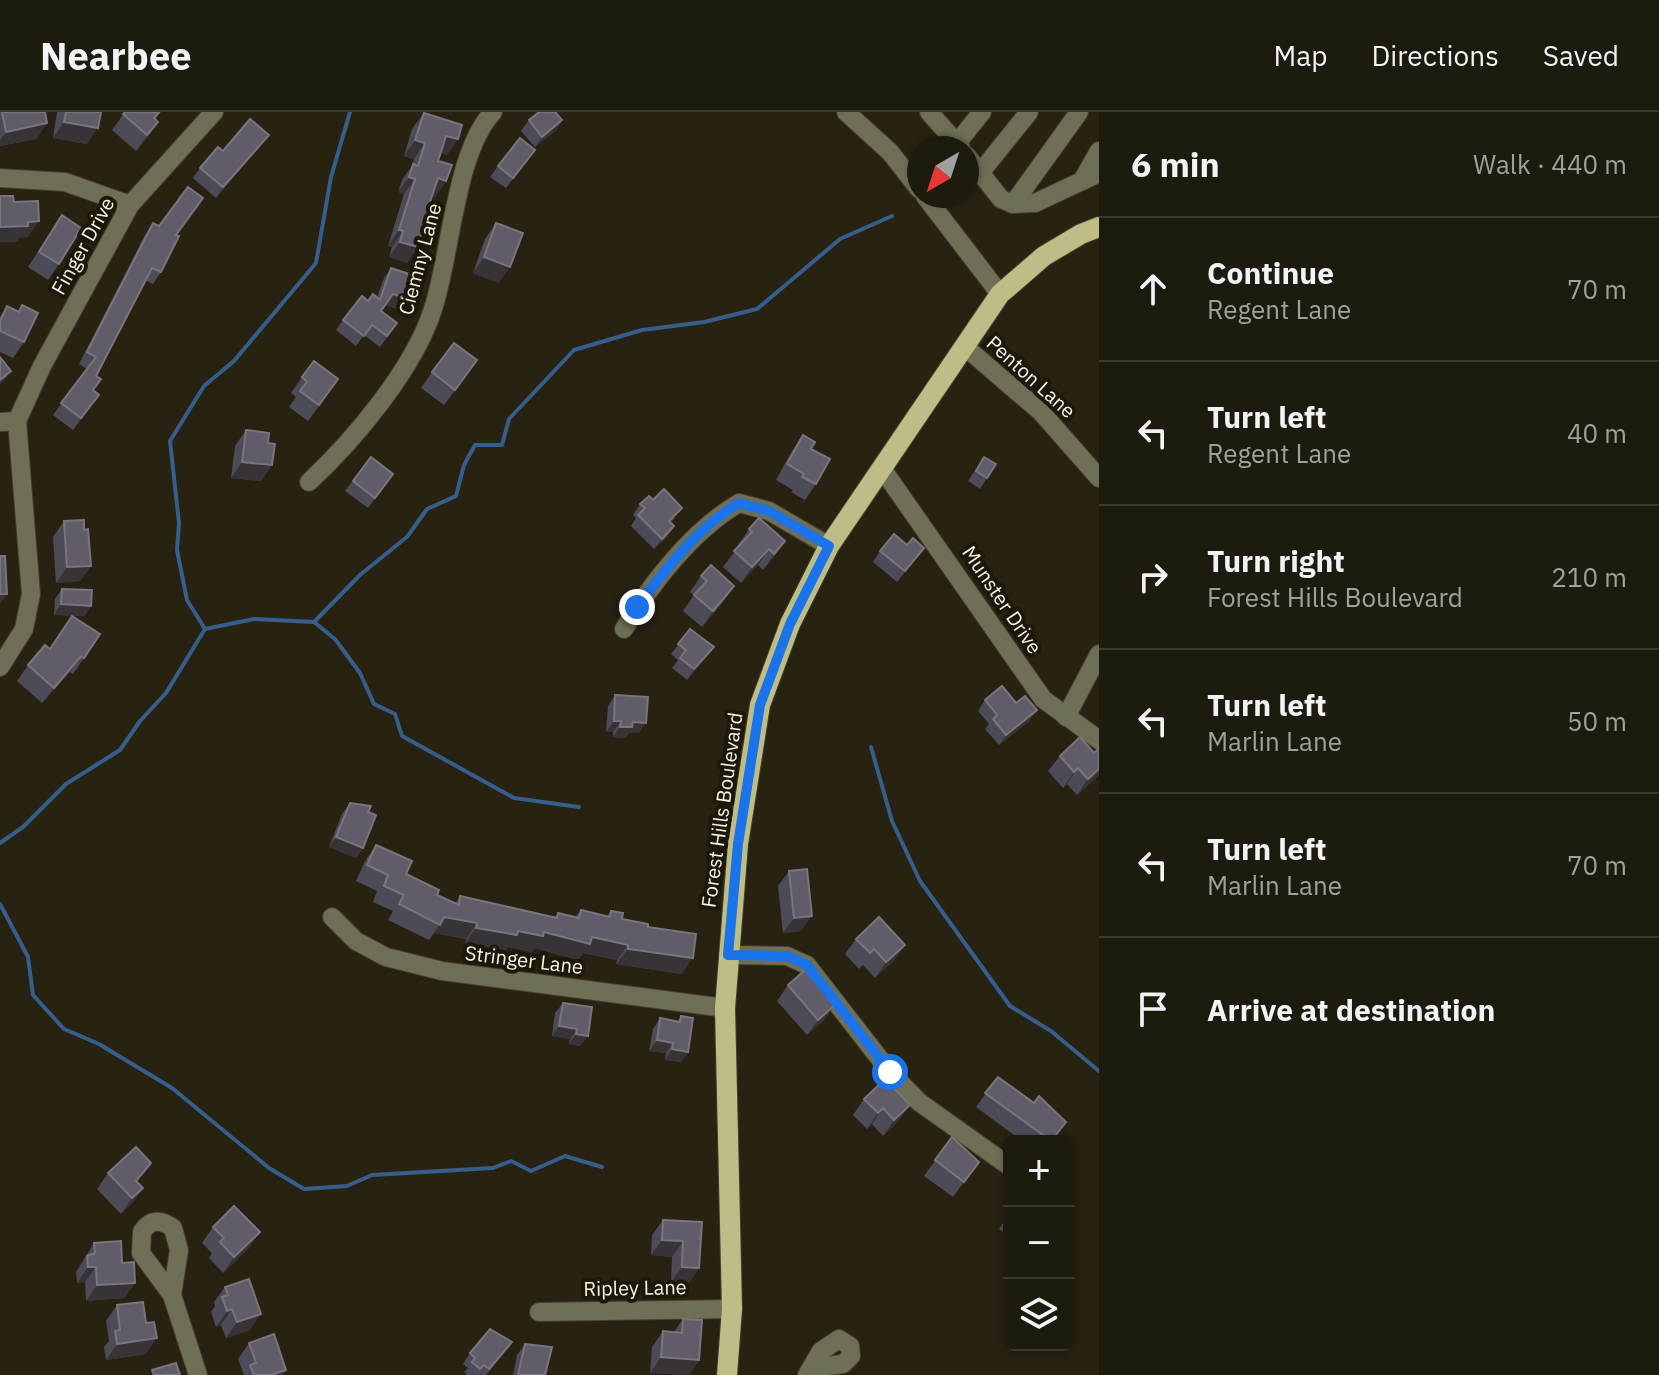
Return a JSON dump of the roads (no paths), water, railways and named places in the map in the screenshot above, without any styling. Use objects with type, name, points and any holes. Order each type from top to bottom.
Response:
[{"type":"main road","name":"Forest Hills Boulevard","points":[[727,1375],[732,1309],[725,1008],[738,844],[760,705],[790,624],[829,546],[1000,294],[1044,256],[1099,227]]},
{"type":"street","name":"Finger Drive","points":[[8,421],[42,366],[130,205],[214,112]]},
{"type":"street","name":"Ciemny Lane","points":[[309,482],[361,424],[415,348],[433,311],[468,157],[478,131],[493,112]]},
{"type":"street","points":[[846,112],[890,152],[907,174]]},
{"type":"street","points":[[929,112],[950,136]]},
{"type":"street","points":[[969,136],[982,112]]},
{"type":"street","points":[[1029,112],[980,173],[1001,199],[1013,204],[1035,203],[1090,177],[1099,151]]},
{"type":"street","points":[[1013,204],[1079,112]]},
{"type":"street","points":[[0,178],[65,182],[130,205]]},
{"type":"street","points":[[934,208],[1000,294]]},
{"type":"street","name":"Penton Lane","points":[[964,346],[1041,412],[1099,478]]},
{"type":"street","points":[[0,667],[24,629],[31,594],[8,421]]},
{"type":"street","name":"Munster Drive","points":[[883,470],[942,550],[1043,699],[1099,740]]},
{"type":"street","points":[[624,629],[654,584],[721,513],[739,503],[769,511],[829,546]]},
{"type":"street","points":[[1066,717],[1099,654]]},
{"type":"street","name":"Stringer Lane","points":[[332,917],[356,941],[386,957],[442,971],[725,1008]]},
{"type":"street","points":[[728,955],[787,956],[807,965],[890,1072],[919,1102],[1003,1162]]},
{"type":"street","points":[[172,1295],[198,1375]]},
{"type":"street","name":"Ripley Lane","points":[[539,1312],[732,1309]]},
{"type":"waterway","points":[[205,629],[187,600],[177,550],[179,523],[170,441],[204,386],[234,361],[316,263],[331,177],[350,112]]},
{"type":"waterway","points":[[0,843],[23,827],[66,784],[120,750],[140,721],[166,693],[205,629],[254,619],[314,622],[361,574],[407,537],[427,509],[456,496],[464,465],[475,445],[502,445],[509,419],[574,350],[642,330],[704,322],[757,309],[840,239],[892,216]]},
{"type":"waterway","points":[[314,622],[335,639],[360,673],[374,704],[395,714],[402,736],[514,798],[579,807]]},
{"type":"waterway","points":[[871,747],[892,821],[920,881],[1010,1006],[1051,1031],[1099,1071]]},
{"type":"waterway","points":[[0,904],[28,957],[33,995],[64,1029],[99,1044],[172,1088],[269,1168],[304,1189],[347,1186],[372,1175],[493,1168],[511,1161],[531,1171],[565,1156],[602,1167]]}]
